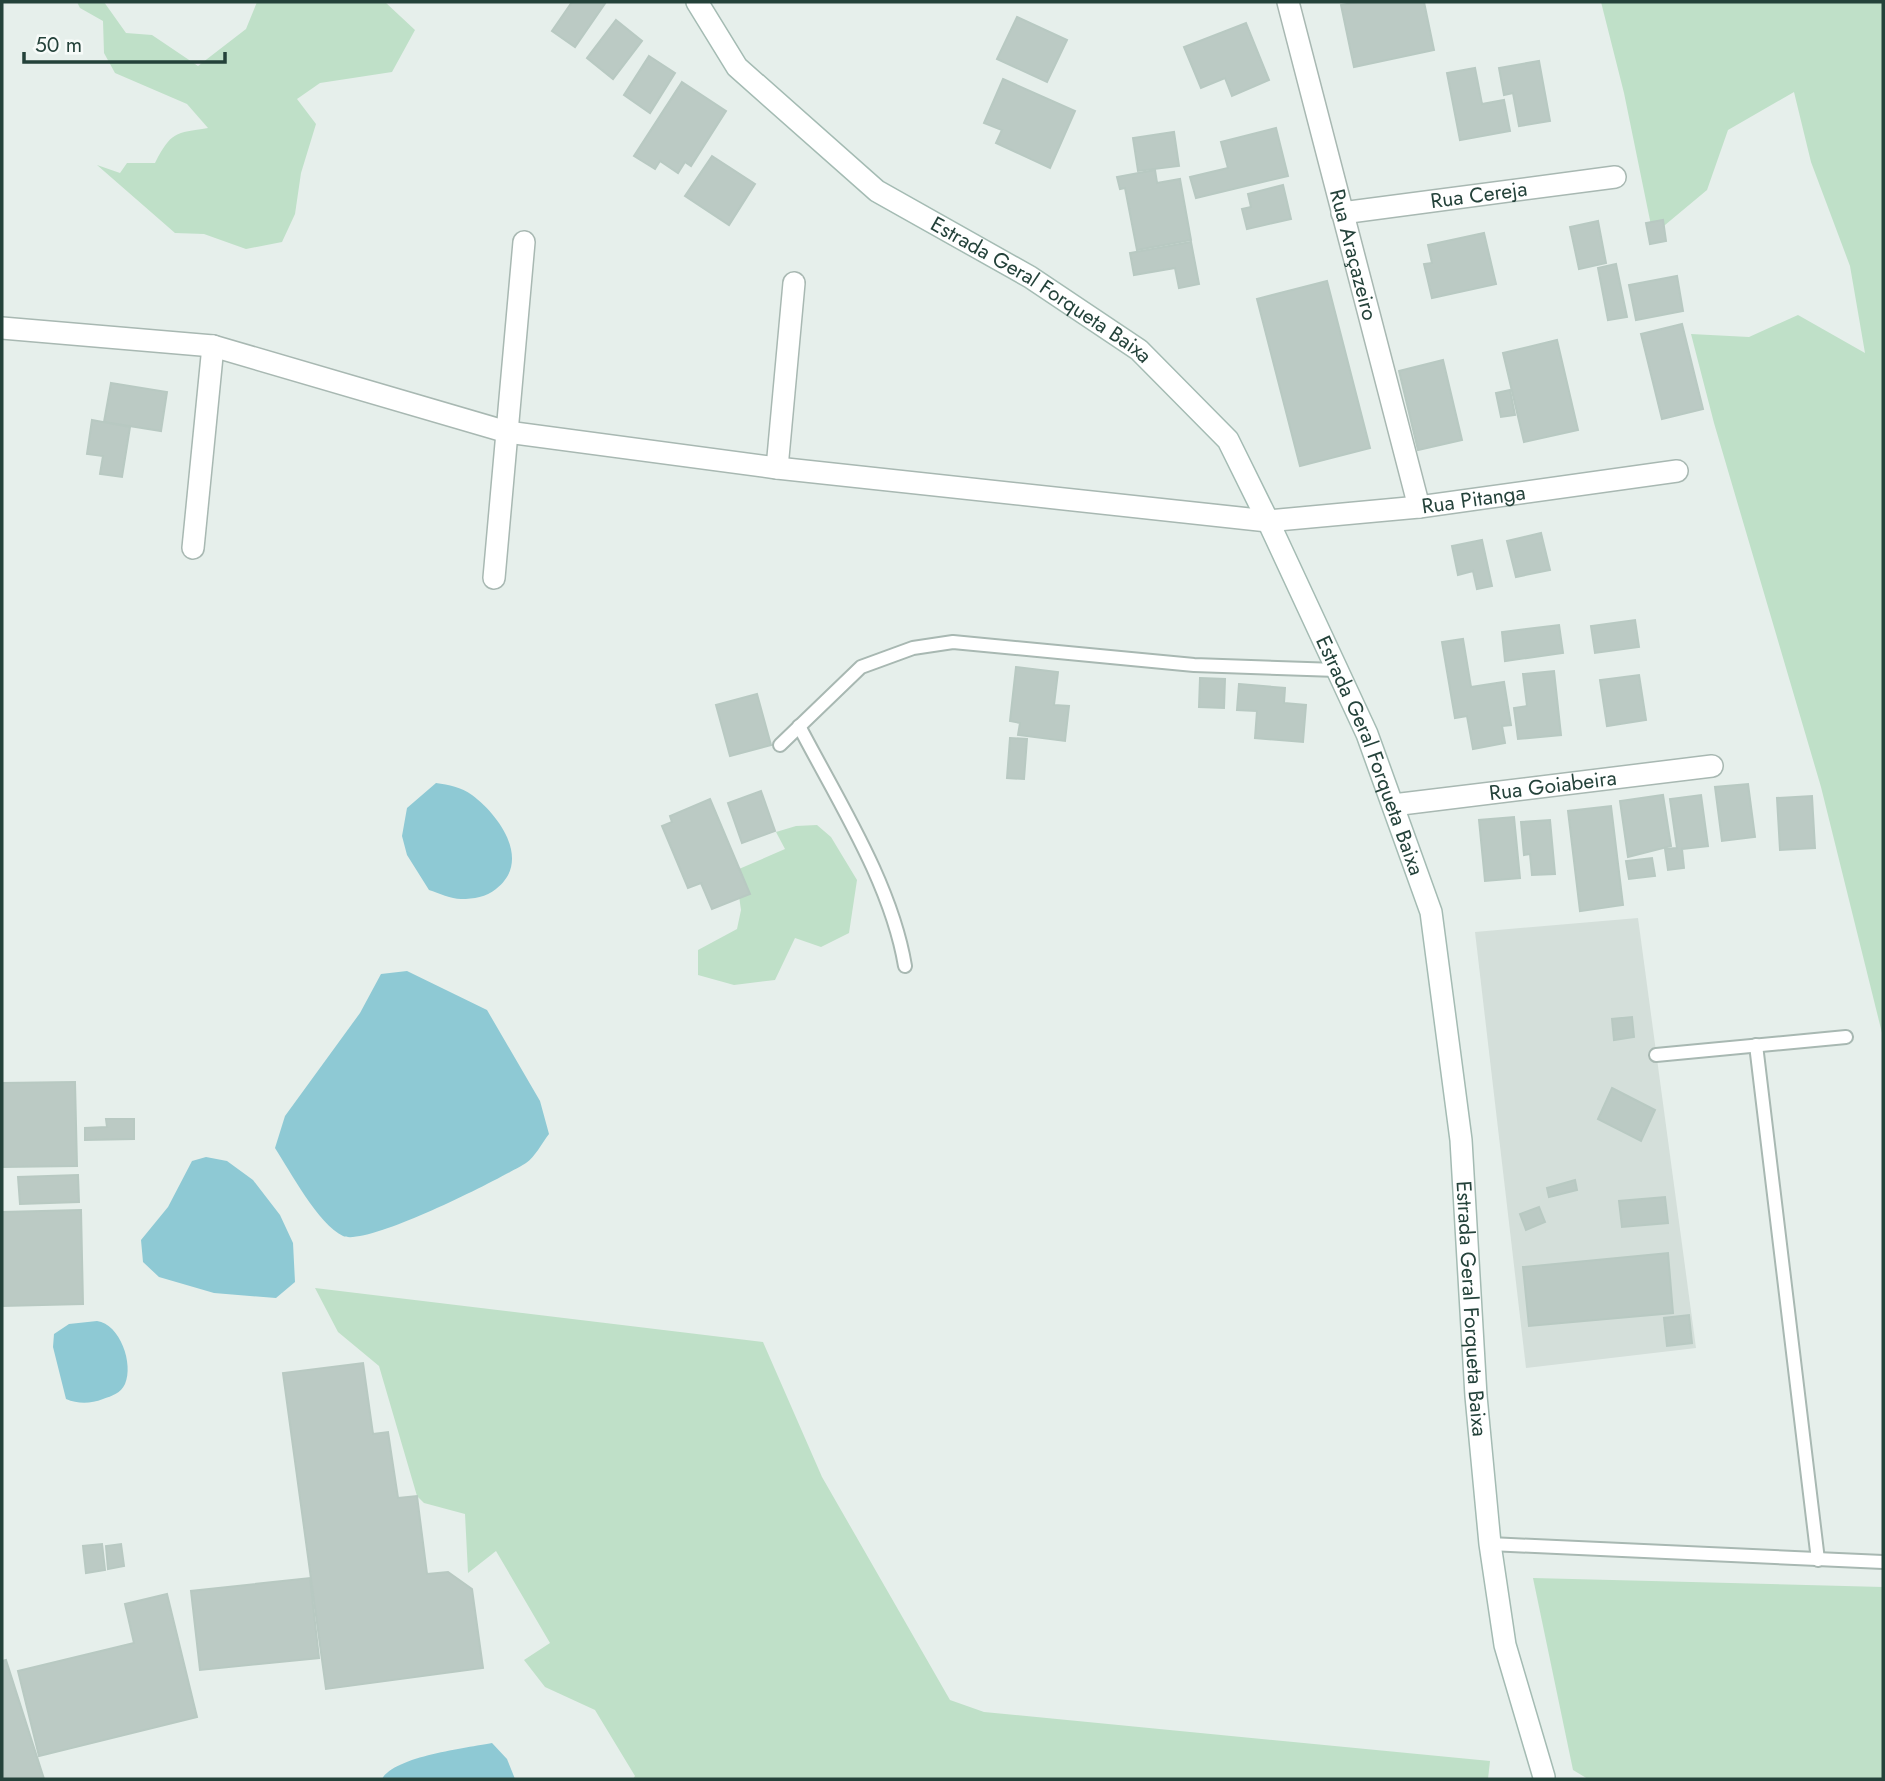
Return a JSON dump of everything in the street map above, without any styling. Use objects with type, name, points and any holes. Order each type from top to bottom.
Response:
[{"type":"street","name":"Estrada Geral Forqueta Baixa","points":[[697,2],[737,67],[877,191],[1030,277],[1139,350],[1228,440],[1268,521],[1367,734],[1432,912],[1461,1140],[1476,1396],[1490,1544],[1505,1644],[1544,1778]]},
{"type":"street","name":"Rua Araçazeiro","points":[[1288,2],[1419,507]]},
{"type":"street","name":"Rua Cereja","points":[[1342,213],[1615,177]]},
{"type":"street","points":[[494,578],[524,242]]},
{"type":"street","points":[[777,468],[794,283]]},
{"type":"street","name":"Rua Pitanga","points":[[2,328],[212,346],[507,432],[777,468],[1268,521],[1419,507],[1677,471]]},
{"type":"street","points":[[193,548],[212,346]]},
{"type":"street","name":"Rua Goiabeira","points":[[1393,805],[1712,766]]},
{"type":"lane","points":[[780,745],[861,667],[913,648],[953,642],[1194,665],[1337,670]]},
{"type":"lane","points":[[799,726],[872,866],[901,941],[905,966]]},
{"type":"lane","points":[[1656,1055],[1846,1037]]},
{"type":"lane","points":[[1756,1045],[1818,1560]]},
{"type":"lane","points":[[1490,1544],[1883,1562]]},
{"type":"shaded area","points":[[1638,918],[1696,1348],[1526,1368],[1475,932]]},
{"type":"green space","points":[[77,2],[104,2],[126,33],[152,35],[198,66],[246,29],[257,2],[385,2],[415,30],[392,72],[320,83],[297,99],[316,124],[301,173],[295,214],[282,242],[246,249],[204,234],[175,233],[97,165],[120,173],[127,163],[155,163],[165,145],[175,136],[208,128],[187,104],[115,73],[104,53],[103,21],[80,8]]},
{"type":"green space","points":[[1601,2],[1883,2],[1883,1037],[1821,787],[1714,423],[1691,334],[1749,337],[1798,315],[1865,353],[1850,266],[1811,162],[1794,92],[1728,130],[1707,190],[1653,235],[1624,93]]},
{"type":"green space","points":[[817,825],[831,837],[857,880],[849,933],[821,947],[795,938],[775,980],[734,985],[698,975],[698,950],[737,929],[741,910],[739,896],[748,888],[739,869],[785,849],[776,832],[796,826]]},
{"type":"green space","points":[[315,1288],[763,1342],[822,1477],[950,1700],[984,1712],[1490,1761],[1488,1779],[633,1779],[635,1776],[595,1710],[545,1687],[524,1660],[550,1643],[496,1551],[468,1573],[465,1514],[424,1503],[417,1496],[379,1366],[338,1332]]},
{"type":"green space","points":[[1533,1578],[1883,1587],[1883,1779],[1588,1779],[1573,1770]]},
{"type":"water","points":[[436,783],[459,788],[472,795],[493,815],[508,839],[512,852],[511,865],[506,878],[488,894],[461,899],[429,890],[407,855],[402,836],[407,808]]},
{"type":"water","points":[[407,971],[487,1010],[540,1101],[549,1134],[526,1163],[490,1183],[405,1222],[357,1237],[343,1236],[314,1209],[275,1148],[285,1116],[360,1013],[381,974]]},
{"type":"water","points":[[206,1157],[227,1161],[253,1180],[280,1215],[293,1243],[295,1282],[276,1298],[214,1293],[159,1277],[143,1262],[141,1240],[168,1207],[192,1161]]},
{"type":"water","points":[[97,1321],[112,1329],[123,1346],[128,1366],[125,1384],[116,1394],[98,1401],[84,1403],[66,1399],[53,1347],[54,1334],[69,1324]]},
{"type":"water","points":[[492,1743],[507,1759],[515,1779],[382,1779],[389,1771],[416,1759]]},
{"type":"building","points":[[572,2],[606,2],[575,47],[552,31]]},
{"type":"building","points":[[1358,2],[1424,2],[1434,50],[1354,67],[1341,5]]},
{"type":"building","points":[[1017,17],[1067,40],[1047,82],[997,59]]},
{"type":"building","points":[[616,20],[642,41],[613,79],[587,58]]},
{"type":"building","points":[[1246,23],[1269,80],[1232,96],[1225,78],[1201,88],[1184,47]]},
{"type":"building","points":[[649,56],[675,73],[650,113],[624,95]]},
{"type":"building","points":[[1539,61],[1550,121],[1519,126],[1513,93],[1504,95],[1499,68]]},
{"type":"building","points":[[1475,68],[1482,104],[1504,100],[1510,131],[1460,140],[1447,73]]},
{"type":"building","points":[[1003,79],[1075,111],[1050,168],[996,143],[1002,130],[984,123]]},
{"type":"building","points":[[682,82],[726,111],[691,166],[685,162],[678,173],[660,161],[655,169],[634,156]]},
{"type":"building","points":[[1276,128],[1288,176],[1196,198],[1190,177],[1228,168],[1221,142]]},
{"type":"building","points":[[1174,132],[1179,166],[1138,171],[1133,138]]},
{"type":"building","points":[[712,156],[755,184],[729,225],[685,196]]},
{"type":"building","points":[[1155,170],[1157,183],[1180,179],[1191,240],[1137,250],[1125,188],[1120,189],[1117,177]]},
{"type":"building","points":[[1283,185],[1291,219],[1247,229],[1242,209],[1251,207],[1248,194]]},
{"type":"building","points":[[1663,220],[1666,241],[1650,244],[1646,223]]},
{"type":"building","points":[[1598,221],[1606,263],[1579,269],[1570,227]]},
{"type":"building","points":[[1484,233],[1496,284],[1432,298],[1424,264],[1432,263],[1428,245]]},
{"type":"building","points":[[1191,242],[1199,284],[1179,288],[1175,268],[1134,275],[1130,253]]},
{"type":"building","points":[[1616,264],[1627,317],[1608,320],[1598,268]]},
{"type":"building","points":[[1677,276],[1683,311],[1636,320],[1629,285]]},
{"type":"building","points":[[1327,281],[1370,448],[1300,466],[1257,299]]},
{"type":"building","points":[[1682,324],[1703,409],[1662,419],[1641,334]]},
{"type":"building","points":[[1557,340],[1578,430],[1524,442],[1503,353]]},
{"type":"building","points":[[1443,360],[1462,440],[1418,450],[1399,371]]},
{"type":"building","points":[[111,383],[167,392],[161,431],[104,422]]},
{"type":"building","points":[[1510,390],[1515,415],[1501,417],[1496,393]]},
{"type":"building","points":[[92,420],[130,427],[122,477],[100,474],[103,456],[87,454]]},
{"type":"building","points":[[1541,533],[1550,570],[1516,577],[1507,541]]},
{"type":"building","points":[[1482,540],[1492,586],[1477,589],[1473,571],[1458,575],[1452,546]]},
{"type":"building","points":[[1635,620],[1639,647],[1595,653],[1591,626]]},
{"type":"building","points":[[1559,625],[1563,653],[1505,661],[1502,632]]},
{"type":"building","points":[[1463,639],[1471,687],[1504,682],[1511,725],[1502,726],[1505,743],[1473,749],[1467,716],[1455,718],[1442,642]]},
{"type":"building","points":[[1016,667],[1058,672],[1054,705],[1069,706],[1065,741],[1018,735],[1020,723],[1010,721]]},
{"type":"building","points":[[1554,671],[1561,735],[1518,739],[1514,708],[1527,706],[1523,674]]},
{"type":"building","points":[[1639,675],[1646,720],[1607,726],[1600,680]]},
{"type":"building","points":[[1200,678],[1225,679],[1224,708],[1199,707]]},
{"type":"building","points":[[1239,684],[1285,688],[1284,703],[1306,705],[1303,742],[1255,738],[1257,711],[1237,710]]},
{"type":"building","points":[[757,694],[771,745],[730,756],[716,705]]},
{"type":"building","points":[[1010,738],[1027,739],[1024,779],[1007,778]]},
{"type":"building","points":[[1748,784],[1755,837],[1722,841],[1715,787]]},
{"type":"building","points":[[761,791],[775,831],[742,843],[728,803]]},
{"type":"building","points":[[1663,795],[1671,846],[1628,857],[1620,801]]},
{"type":"building","points":[[1701,795],[1708,846],[1682,849],[1684,868],[1668,870],[1665,849],[1677,848],[1670,799]]},
{"type":"building","points":[[1812,796],[1815,848],[1780,850],[1777,798]]},
{"type":"building","points":[[710,799],[750,894],[712,909],[701,883],[688,888],[662,826],[672,822],[670,816]]},
{"type":"building","points":[[1611,806],[1623,905],[1580,911],[1568,811]]},
{"type":"building","points":[[1514,817],[1520,878],[1485,881],[1479,820]]},
{"type":"building","points":[[1550,820],[1555,874],[1532,875],[1530,854],[1524,855],[1521,822]]},
{"type":"building","points":[[1652,858],[1655,876],[1629,879],[1626,861]]},
{"type":"building","points":[[1632,1017],[1634,1037],[1614,1040],[1612,1019]]},
{"type":"building","points":[[75,1082],[77,1166],[2,1167],[2,1083]]},
{"type":"building","points":[[1612,1088],[1655,1110],[1641,1141],[1598,1119]]},
{"type":"building","points":[[106,1119],[134,1119],[134,1139],[85,1140],[85,1128],[107,1127]]},
{"type":"building","points":[[78,1175],[79,1202],[20,1204],[18,1177]]},
{"type":"building","points":[[1575,1180],[1577,1190],[1549,1197],[1547,1188]]},
{"type":"building","points":[[1665,1197],[1668,1223],[1622,1227],[1619,1201]]},
{"type":"building","points":[[1539,1207],[1545,1222],[1526,1230],[1520,1214]]},
{"type":"building","points":[[81,1210],[83,1304],[2,1306],[2,1212]]},
{"type":"building","points":[[1668,1253],[1673,1313],[1529,1326],[1523,1267]]},
{"type":"building","points":[[1689,1315],[1692,1343],[1667,1346],[1664,1318]]},
{"type":"building","points":[[363,1363],[373,1434],[388,1432],[398,1498],[417,1496],[427,1574],[448,1572],[472,1589],[483,1668],[326,1689],[283,1373]]},
{"type":"building","points":[[102,1544],[105,1570],[86,1573],[83,1546]]},
{"type":"building","points":[[121,1544],[124,1566],[108,1569],[106,1546]]},
{"type":"building","points":[[310,1578],[319,1658],[200,1670],[191,1591]]},
{"type":"building","points":[[167,1594],[197,1717],[39,1756],[18,1671],[134,1643],[125,1604]]},
{"type":"building","points":[[6,1660],[44,1779],[2,1779],[2,1661]]}]
